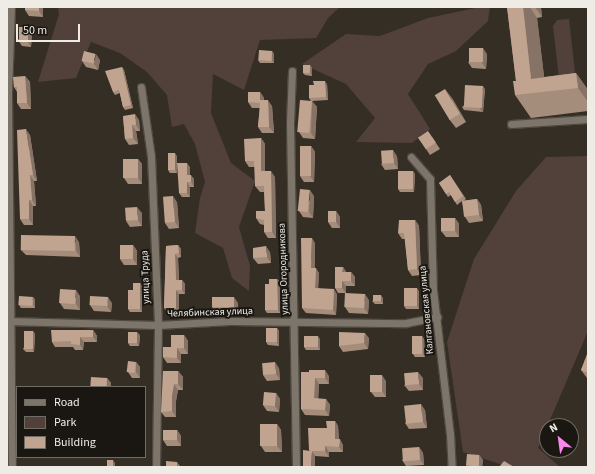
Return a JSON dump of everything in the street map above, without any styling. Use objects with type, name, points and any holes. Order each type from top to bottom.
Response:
[{"type":"street","points":[[11,7],[8,95],[8,321],[12,467]]},
{"type":"street","name":"улица Огородникова","points":[[292,71],[292,224],[296,323],[296,467]]},
{"type":"street","name":"улица Труда","points":[[141,87],[151,156],[158,325],[156,467]]},
{"type":"street","points":[[512,124],[588,119]]},
{"type":"street","name":"Калгановская улица","points":[[411,158],[430,179],[433,290],[452,467]]},
{"type":"street","name":"Челябинская улица","points":[[8,321],[158,325],[230,321],[296,323],[406,323],[437,317]]},
{"type":"green space","points":[[58,7],[340,7],[328,18],[316,38],[260,40],[244,90],[213,74],[211,113],[231,163],[255,181],[239,227],[250,266],[249,291],[232,278],[223,248],[195,233],[200,198],[205,182],[195,144],[184,124],[172,127],[167,95],[147,72],[120,53],[91,42],[76,78],[38,82],[59,14]]},
{"type":"green space","points":[[480,7],[490,7],[488,21],[456,51],[428,64],[408,94],[430,129],[412,143],[356,142],[375,118],[346,84],[302,64],[346,34],[380,36],[428,18]]},
{"type":"green space","points":[[569,19],[576,82],[559,78],[553,26],[557,20]]},
{"type":"green space","points":[[588,156],[588,331],[551,418],[539,418],[539,458],[550,458],[560,467],[509,467],[463,452],[447,342],[474,259],[516,191],[546,157]]},
{"type":"building","points":[[25,7],[39,7],[39,11],[25,10]]},
{"type":"building","points":[[507,7],[523,7],[531,79],[576,73],[578,88],[515,95],[513,81],[516,81]]},
{"type":"building","points":[[19,27],[28,27],[28,40],[19,40]]},
{"type":"building","points":[[469,48],[483,48],[483,62],[469,62]]},
{"type":"building","points":[[259,50],[272,51],[271,61],[258,60]]},
{"type":"building","points":[[84,51],[96,54],[93,64],[82,61]]},
{"type":"building","points":[[303,65],[310,65],[310,73],[303,73]]},
{"type":"building","points":[[122,67],[131,105],[123,107],[119,90],[113,92],[105,71]]},
{"type":"building","points":[[25,76],[27,103],[17,103],[17,87],[14,87],[13,77]]},
{"type":"building","points":[[313,81],[325,81],[326,97],[309,98],[309,85],[314,85]]},
{"type":"building","points":[[465,85],[483,86],[482,108],[464,107]]},
{"type":"building","points":[[445,89],[460,114],[450,120],[435,95]]},
{"type":"building","points":[[248,92],[260,92],[260,100],[268,100],[269,127],[258,127],[260,103],[248,102]]},
{"type":"building","points":[[300,100],[312,101],[309,133],[297,132]]},
{"type":"building","points":[[135,114],[136,125],[132,125],[133,138],[125,139],[123,116]]},
{"type":"building","points":[[26,129],[33,175],[30,175],[32,200],[29,200],[29,219],[20,219],[17,130]]},
{"type":"building","points":[[428,131],[436,143],[426,149],[418,138]]},
{"type":"building","points":[[261,138],[261,171],[271,171],[272,232],[264,232],[264,220],[256,218],[256,211],[265,211],[264,186],[255,186],[254,161],[245,161],[244,139]]},
{"type":"building","points":[[300,146],[311,146],[311,176],[300,176]]},
{"type":"building","points":[[393,150],[394,163],[382,164],[381,151]]},
{"type":"building","points":[[168,153],[175,153],[175,170],[168,170]]},
{"type":"building","points":[[123,159],[138,159],[138,178],[123,178]]},
{"type":"building","points":[[177,163],[187,163],[187,175],[191,175],[191,182],[187,182],[187,193],[179,193]]},
{"type":"building","points":[[398,171],[413,171],[413,189],[398,189]]},
{"type":"building","points":[[450,175],[463,196],[455,202],[449,192],[446,194],[439,183]]},
{"type":"building","points":[[300,189],[310,190],[308,212],[298,211]]},
{"type":"building","points":[[173,196],[175,222],[165,223],[163,197]]},
{"type":"building","points":[[477,199],[479,215],[464,217],[462,201]]},
{"type":"building","points":[[137,207],[138,220],[126,221],[125,208]]},
{"type":"building","points":[[328,211],[336,211],[336,222],[328,222]]},
{"type":"building","points":[[441,218],[455,218],[455,231],[441,231]]},
{"type":"building","points":[[399,220],[415,220],[417,269],[408,270],[404,233],[398,233]]},
{"type":"building","points":[[21,235],[75,236],[75,251],[21,250]]},
{"type":"building","points":[[301,238],[312,238],[311,268],[316,268],[315,288],[334,289],[333,310],[302,308]]},
{"type":"building","points":[[120,245],[133,245],[133,259],[120,259]]},
{"type":"building","points":[[178,245],[179,253],[175,254],[176,280],[182,280],[182,290],[176,290],[176,308],[164,308],[166,246]]},
{"type":"building","points":[[266,246],[267,257],[253,258],[253,248]]},
{"type":"building","points":[[335,267],[343,267],[342,272],[351,272],[351,281],[342,281],[342,288],[335,288]]},
{"type":"building","points":[[269,279],[277,279],[278,310],[265,310],[265,284],[269,284]]},
{"type":"building","points":[[133,283],[140,283],[140,309],[128,309],[128,290],[133,290]]},
{"type":"building","points":[[404,288],[417,288],[417,306],[404,306]]},
{"type":"building","points":[[60,289],[76,290],[75,304],[59,303]]},
{"type":"building","points":[[345,293],[365,294],[364,308],[344,307]]},
{"type":"building","points":[[373,295],[381,295],[381,301],[373,301]]},
{"type":"building","points":[[19,296],[33,297],[32,306],[18,305]]},
{"type":"building","points":[[90,296],[108,297],[108,306],[90,305]]},
{"type":"building","points":[[212,297],[234,297],[234,307],[212,307]]},
{"type":"building","points":[[266,328],[277,328],[277,342],[266,342]]},
{"type":"building","points":[[51,330],[93,330],[93,337],[80,337],[80,345],[71,344],[71,341],[52,342]]},
{"type":"building","points":[[24,331],[33,331],[33,349],[24,349]]},
{"type":"building","points":[[128,332],[137,332],[137,343],[128,343]]},
{"type":"building","points":[[339,332],[365,333],[364,343],[339,346]]},
{"type":"building","points":[[171,335],[184,335],[184,348],[177,348],[177,358],[163,357],[163,347],[171,347]]},
{"type":"building","points":[[304,336],[318,336],[318,347],[304,347]]},
{"type":"building","points":[[412,336],[422,336],[422,354],[412,354]]},
{"type":"building","points":[[588,352],[588,373],[581,370]]},
{"type":"building","points":[[128,361],[136,362],[135,373],[127,372]]},
{"type":"building","points":[[275,362],[276,374],[263,375],[262,363]]},
{"type":"building","points":[[309,370],[325,370],[325,378],[315,378],[314,398],[326,399],[325,410],[301,409],[301,372],[309,372]]},
{"type":"building","points":[[163,371],[178,371],[178,384],[174,384],[172,411],[161,412]]},
{"type":"building","points":[[418,372],[419,384],[405,385],[404,373]]},
{"type":"building","points":[[370,375],[382,375],[382,392],[370,392]]},
{"type":"building","points":[[91,377],[107,378],[106,386],[90,386]]},
{"type":"building","points":[[264,392],[276,393],[275,406],[263,405]]},
{"type":"building","points":[[421,404],[423,422],[406,424],[404,406]]},
{"type":"building","points":[[326,421],[335,421],[335,439],[340,439],[339,447],[325,446],[325,451],[312,451],[311,467],[303,467],[303,450],[311,451],[309,450],[308,428],[327,428]]},
{"type":"building","points":[[260,424],[277,424],[277,446],[260,446]]},
{"type":"building","points":[[163,430],[177,430],[177,440],[163,440]]},
{"type":"building","points":[[419,447],[420,460],[403,461],[402,448]]},
{"type":"building","points":[[467,454],[479,455],[479,467],[466,465]]},
{"type":"building","points":[[107,460],[113,460],[113,467],[107,467]]},
{"type":"building","points":[[166,461],[177,462],[177,467],[166,467]]},
{"type":"building","points":[[504,461],[514,467],[499,467]]}]
